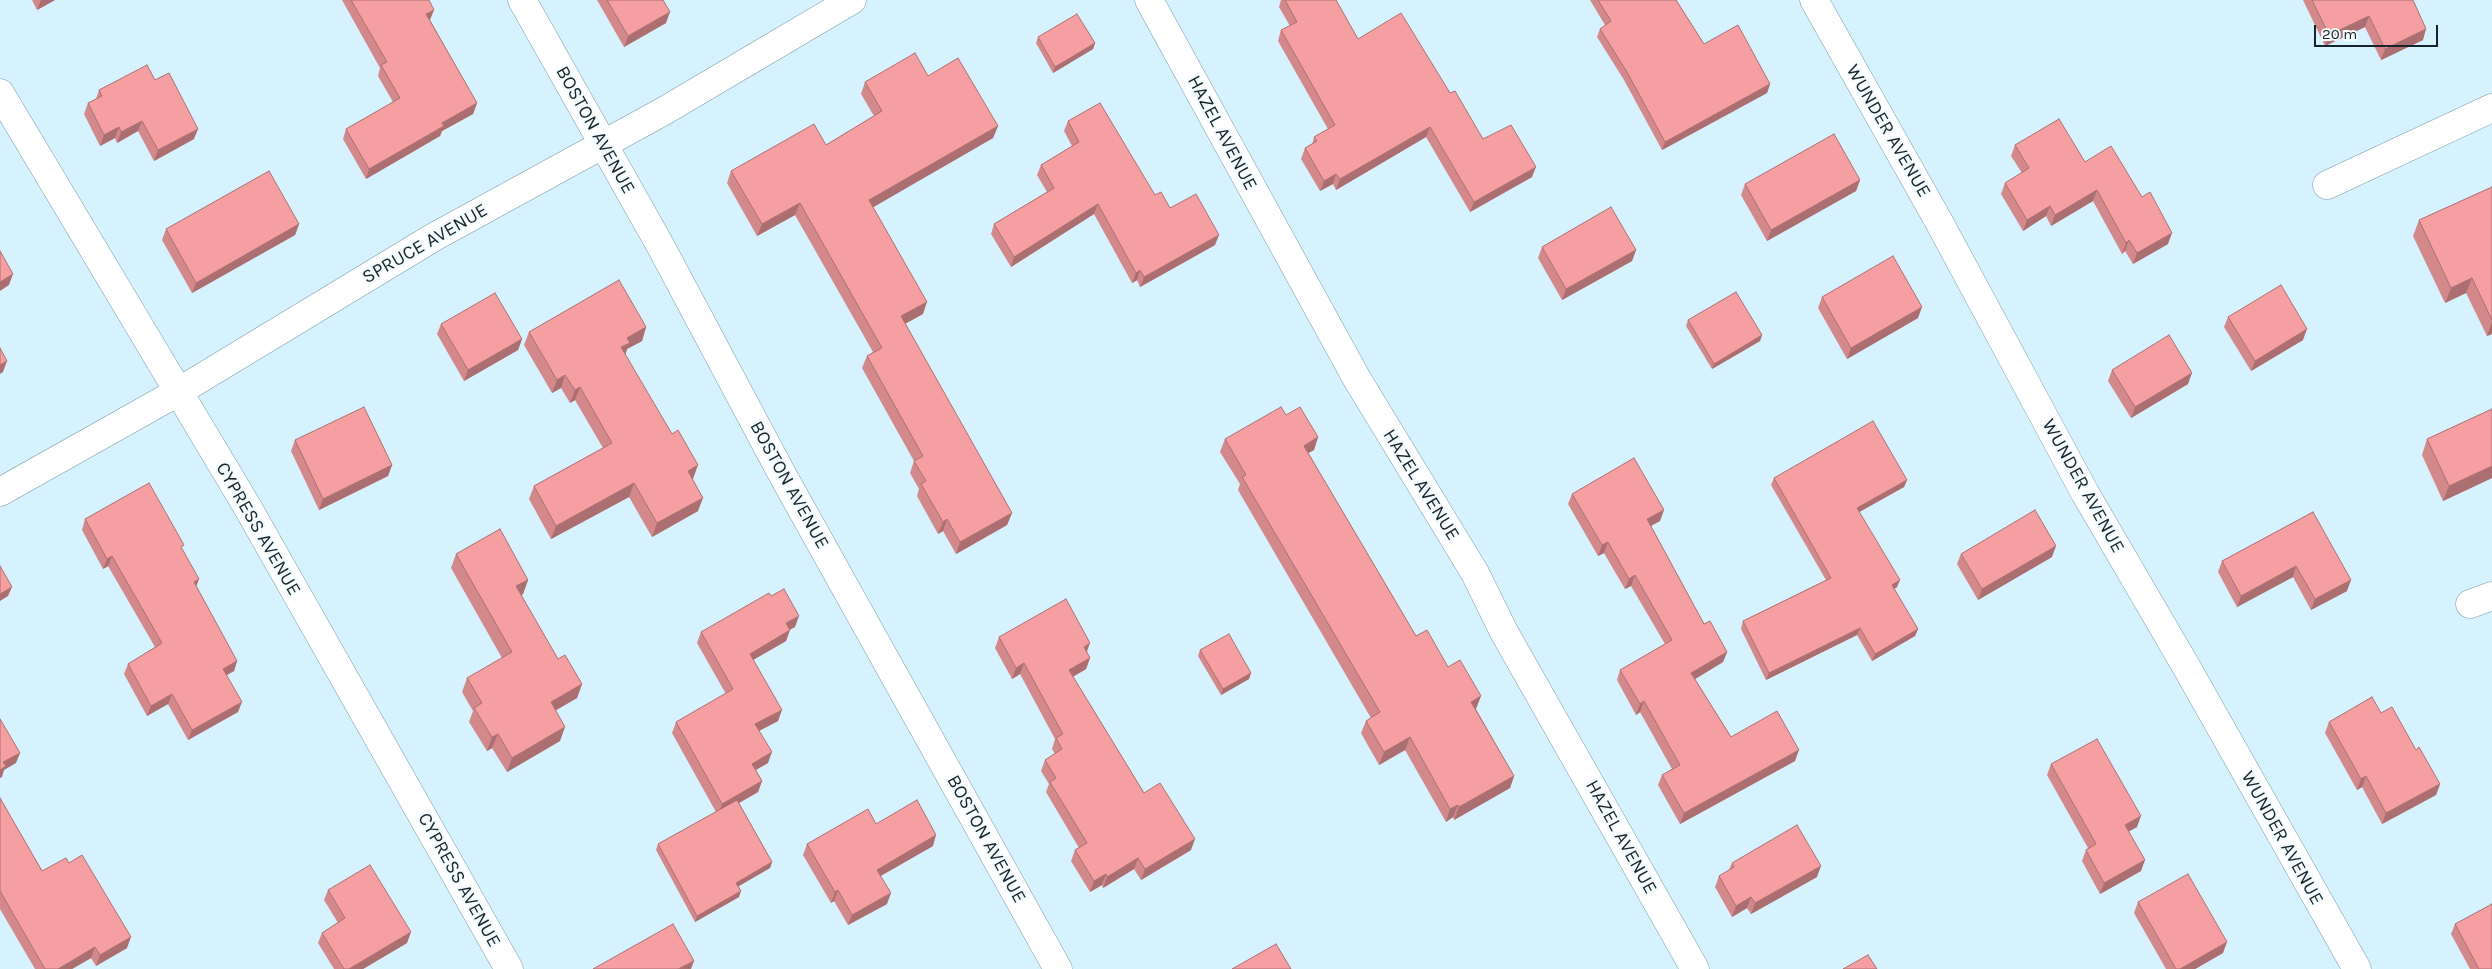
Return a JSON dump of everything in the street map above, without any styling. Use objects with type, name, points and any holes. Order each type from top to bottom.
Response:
[{"type":"street","name":"BOSTON AVENUE","points":[[522,0],[660,245],[782,474],[1058,969]]},
{"type":"street","name":"SPRUCE AVENUE","points":[[0,492],[178,392],[434,237],[664,111],[852,0]]},
{"type":"street","name":"HAZEL AVENUE","points":[[1149,0],[1357,379],[1475,573],[1504,632],[1695,969]]},
{"type":"street","name":"WUNDER AVENUE","points":[[1814,0],[1938,220],[2085,494],[2187,668],[2356,969]]},
{"type":"street","name":"CYPRESS AVENUE","points":[[0,93],[248,508],[509,969]]},
{"type":"street","points":[[2327,185],[2492,108]]},
{"type":"building","points":[[351,0],[429,0],[434,10],[426,14],[477,103],[442,123],[444,126],[369,169],[346,129],[400,98],[381,65],[387,62]]},
{"type":"building","points":[[607,0],[663,0],[670,12],[628,36]]},
{"type":"building","points":[[1285,0],[1336,0],[1358,39],[1401,13],[1450,93],[1455,91],[1483,139],[1511,125],[1536,167],[1474,202],[1430,127],[1340,179],[1336,174],[1324,181],[1305,148],[1317,141],[1314,137],[1335,125],[1281,30],[1297,22]]},
{"type":"building","points":[[1598,0],[1676,0],[1704,44],[1738,25],[1770,84],[1665,142],[1627,72],[1600,29],[1611,21]]},
{"type":"building","points":[[2312,0],[2413,0],[2426,29],[2385,49],[2369,16],[2329,35]]},
{"type":"building","points":[[1077,14],[1095,43],[1055,67],[1038,37]]},
{"type":"building","points":[[915,53],[928,76],[958,58],[998,126],[869,200],[927,302],[901,316],[1012,513],[960,542],[947,519],[943,522],[921,484],[926,481],[914,461],[923,456],[867,356],[882,348],[800,203],[762,224],[731,171],[814,124],[826,145],[882,111],[865,82]]},
{"type":"building","points":[[147,65],[155,80],[169,73],[198,129],[158,150],[142,121],[121,132],[119,127],[104,135],[88,103],[102,96],[99,90]]},
{"type":"building","points":[[1100,103],[1155,195],[1161,192],[1170,208],[1196,194],[1219,235],[1144,277],[1140,270],[1136,273],[1098,204],[1014,257],[994,224],[1054,188],[1041,165],[1079,142],[1068,121]]},
{"type":"building","points":[[2059,119],[2085,162],[2111,146],[2142,197],[2150,192],[2172,233],[2137,253],[2129,240],[2126,243],[2097,190],[2055,215],[2050,206],[2027,220],[2005,183],[2029,168],[2015,145]]},
{"type":"building","points":[[1834,134],[1860,180],[1771,230],[1745,184]]},
{"type":"building","points":[[269,171],[299,224],[196,283],[166,229]]},
{"type":"building","points":[[2492,187],[2492,320],[2472,278],[2451,288],[2419,220]]},
{"type":"building","points":[[1611,207],[1636,250],[1566,289],[1542,247]]},
{"type":"building","points":[[0,251],[13,274],[0,282]]},
{"type":"building","points":[[1893,256],[1922,307],[1851,348],[1822,297]]},
{"type":"building","points":[[619,280],[646,327],[627,338],[630,343],[621,347],[672,434],[678,430],[698,465],[688,471],[703,498],[657,523],[634,483],[556,526],[534,486],[612,443],[580,387],[575,390],[565,375],[557,380],[529,332]]},
{"type":"building","points":[[2281,285],[2307,329],[2255,361],[2228,317]]},
{"type":"building","points":[[1736,292],[1762,335],[1714,364],[1688,320]]},
{"type":"building","points":[[495,293],[522,339],[468,370],[441,324]]},
{"type":"building","points":[[2169,335],[2192,373],[2135,407],[2112,370]]},
{"type":"building","points":[[0,348],[7,361],[0,365]]},
{"type":"building","points":[[364,407],[392,465],[323,499],[295,440]]},
{"type":"building","points":[[1281,407],[1286,415],[1300,407],[1318,437],[1304,446],[1416,636],[1427,630],[1448,667],[1460,660],[1481,696],[1471,702],[1514,776],[1459,807],[1458,805],[1450,809],[1410,737],[1384,752],[1366,721],[1380,712],[1242,477],[1246,475],[1225,439]]},
{"type":"building","points":[[2492,409],[2492,466],[2449,486],[2427,439]]},
{"type":"building","points":[[1873,421],[1907,480],[1857,508],[1900,580],[1892,585],[1918,629],[1875,654],[1860,628],[1769,673],[1743,621],[1831,578],[1774,478]]},
{"type":"building","points":[[1634,458],[1664,510],[1647,519],[1704,624],[1710,621],[1727,652],[1691,673],[1731,737],[1777,711],[1799,750],[1684,813],[1662,775],[1680,765],[1644,701],[1640,704],[1620,670],[1672,640],[1635,575],[1629,579],[1608,542],[1602,545],[1572,494]]},
{"type":"building","points":[[149,483],[184,545],[181,547],[199,579],[194,582],[237,661],[223,669],[242,702],[192,730],[172,694],[151,706],[128,664],[162,643],[112,556],[107,559],[85,519]]},
{"type":"building","points":[[2035,510],[2056,546],[1982,589],[1961,554]]},
{"type":"building","points":[[2313,512],[2351,580],[2315,599],[2296,566],[2241,596],[2222,561]]},
{"type":"building","points":[[500,529],[528,580],[516,586],[558,659],[565,655],[582,684],[551,702],[565,727],[512,758],[498,734],[492,737],[474,708],[482,703],[467,678],[512,652],[456,554]]},
{"type":"building","points":[[0,566],[12,587],[0,594]]},
{"type":"building","points":[[784,589],[799,616],[786,623],[790,630],[750,654],[782,710],[755,724],[772,752],[752,764],[762,781],[722,804],[676,722],[733,689],[701,632],[769,593],[771,596]]},
{"type":"building","points":[[1066,599],[1090,643],[1084,647],[1090,658],[1069,670],[1144,793],[1160,783],[1195,839],[1145,869],[1138,858],[1107,877],[1106,874],[1094,881],[1075,850],[1087,843],[1050,782],[1056,778],[1045,760],[1062,749],[1056,738],[1063,734],[1024,663],[1016,668],[999,637]]},
{"type":"building","points":[[1229,634],[1251,673],[1223,689],[1200,650]]},
{"type":"building","points":[[2372,697],[2381,713],[2392,707],[2416,750],[2419,747],[2440,784],[2386,813],[2366,776],[2361,779],[2329,722]]},
{"type":"building","points":[[0,719],[20,753],[3,762],[6,766],[0,770]]},
{"type":"building","points":[[2097,739],[2141,816],[2125,825],[2145,860],[2104,883],[2086,850],[2096,844],[2051,764]]},
{"type":"building","points":[[0,798],[42,871],[66,858],[69,863],[82,855],[131,937],[100,955],[95,947],[58,969],[45,969],[0,891]]},
{"type":"building","points":[[737,800],[772,862],[736,883],[741,891],[697,916],[658,844]]},
{"type":"building","points":[[917,800],[936,835],[877,870],[891,893],[852,915],[838,890],[835,892],[807,844],[868,809],[876,824]]},
{"type":"building","points":[[1797,825],[1821,866],[1755,903],[1751,897],[1736,906],[1719,876],[1734,867],[1732,863]]},
{"type":"building","points":[[370,865],[411,932],[349,969],[344,969],[322,933],[345,918],[328,890]]},
{"type":"building","points":[[2188,874],[2227,942],[2180,969],[2176,969],[2138,902]]},
{"type":"building","points":[[2492,904],[2492,969],[2479,969],[2455,924]]},
{"type":"building","points":[[673,924],[694,961],[678,969],[593,969]]},
{"type":"building","points":[[1276,944],[1291,969],[1232,969]]},
{"type":"building","points":[[1868,955],[1877,969],[1843,969]]}]
